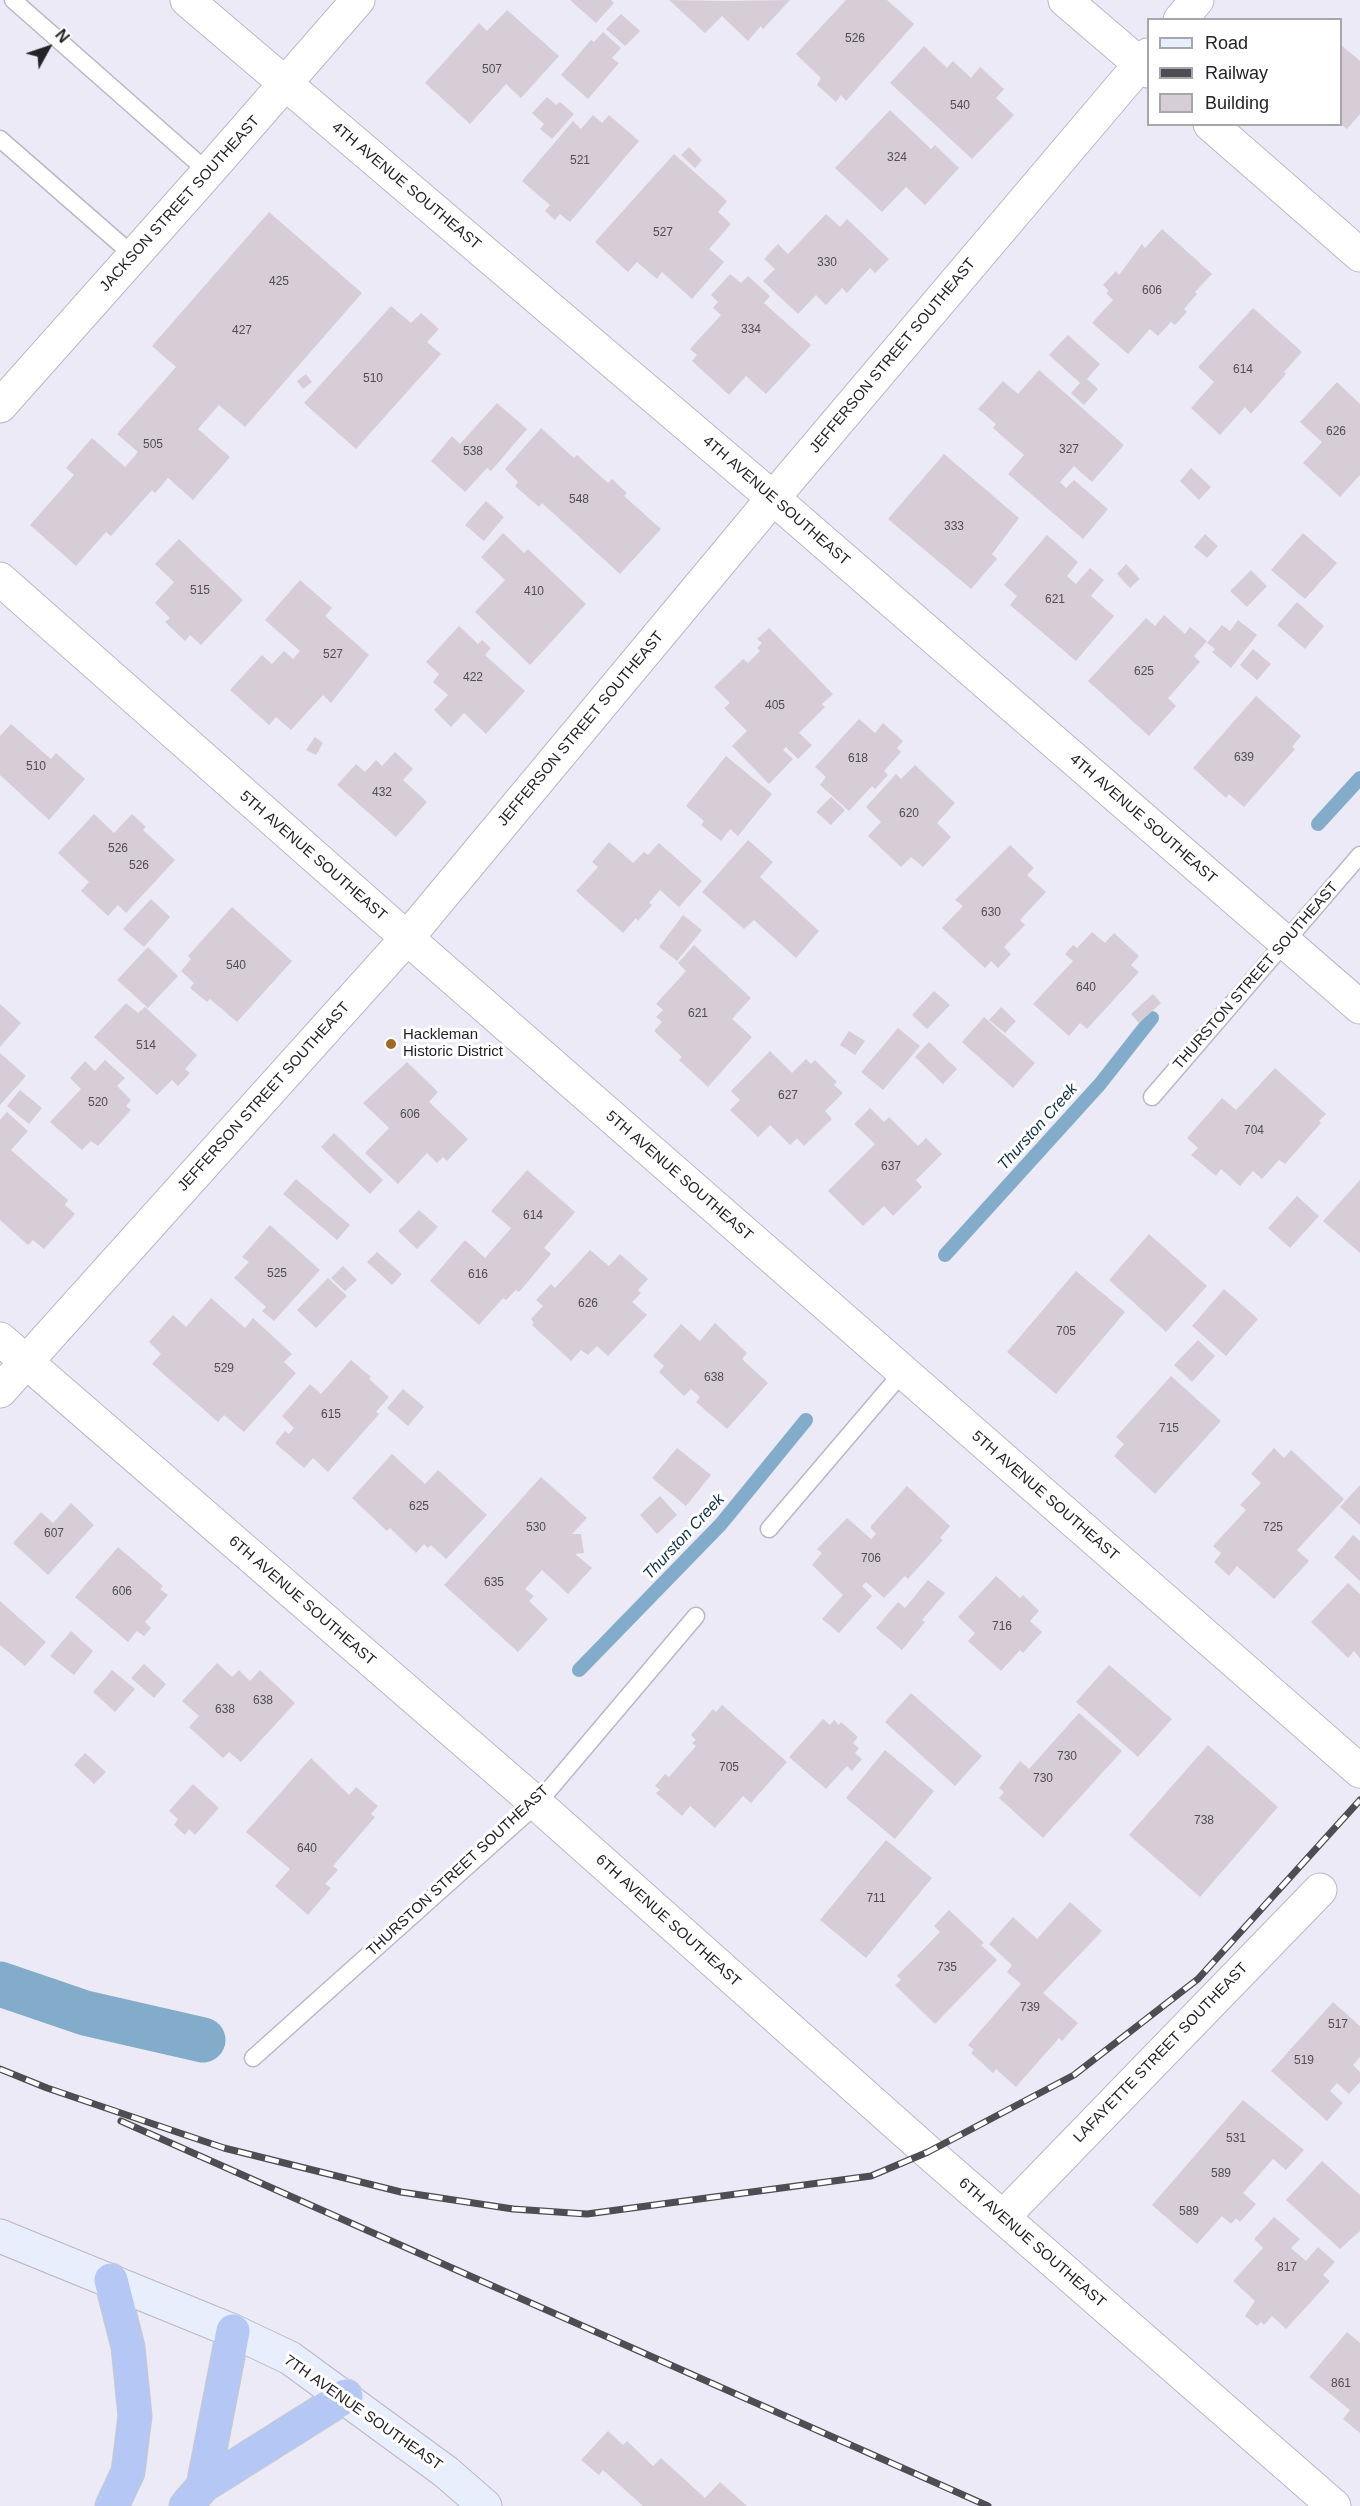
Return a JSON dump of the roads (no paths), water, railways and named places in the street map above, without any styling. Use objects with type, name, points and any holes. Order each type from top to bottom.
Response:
[{"type":"highway","points":[[111,2280],[128,2348],[135,2416],[128,2472],[112,2506]]},
{"type":"highway","points":[[194,2496],[233,2331]]},
{"type":"highway","points":[[194,2496],[346,2396]]},
{"type":"street","name":"4TH AVENUE SOUTHEAST","points":[[188,0],[285,85],[773,498],[1360,1007]]},
{"type":"street","name":"JACKSON STREET SOUTHEAST","points":[[0,406],[358,0]]},
{"type":"street","points":[[1065,0],[1146,63]]},
{"type":"street","points":[[1182,18],[1197,0]]},
{"type":"street","name":"JEFFERSON STREET SOUTHEAST","points":[[0,1391],[407,938],[773,498],[1146,63]]},
{"type":"street","points":[[1212,126],[1360,255]]},
{"type":"street","name":"5TH AVENUE SOUTHEAST","points":[[0,579],[902,1372],[1360,1771]]},
{"type":"street","name":"6TH AVENUE SOUTHEAST","points":[[0,1339],[537,1804],[919,2144],[1334,2506]]},
{"type":"street","name":"LAFAYETTE STREET SOUTHEAST","points":[[1003,2217],[1320,1890]]},
{"type":"street","points":[[0,2236],[233,2331]]},
{"type":"street","name":"7TH AVENUE SOUTHEAST","points":[[233,2331],[290,2358],[346,2396],[446,2472],[485,2506]]},
{"type":"lane","points":[[13,0],[208,172]]},
{"type":"lane","points":[[0,139],[134,256]]},
{"type":"lane","name":"THURSTON STREET SOUTHEAST","points":[[1152,1097],[1360,855]]},
{"type":"lane","points":[[770,1528],[902,1372]]},
{"type":"lane","name":"THURSTON STREET SOUTHEAST","points":[[253,2058],[537,1804],[696,1616]]},
{"type":"waterway","name":"Thurston Creek","points":[[1318,824],[1360,778]]},
{"type":"waterway","name":"Thurston Creek","points":[[945,1255],[1100,1084],[1152,1018]]},
{"type":"waterway","name":"Thurston Creek","points":[[579,1670],[721,1524],[806,1420]]},
{"type":"waterway","points":[[0,1984],[85,2013],[203,2040]]},
{"type":"railway","points":[[0,2069],[47,2088],[224,2148],[401,2192],[513,2209],[587,2214],[871,2176],[928,2152],[1074,2075],[1198,1979],[1360,1800]]},
{"type":"railway","points":[[121,2121],[988,2506]]},
{"type":"place","name":"Hackleman Historic District","points":[[391,1044]]}]
